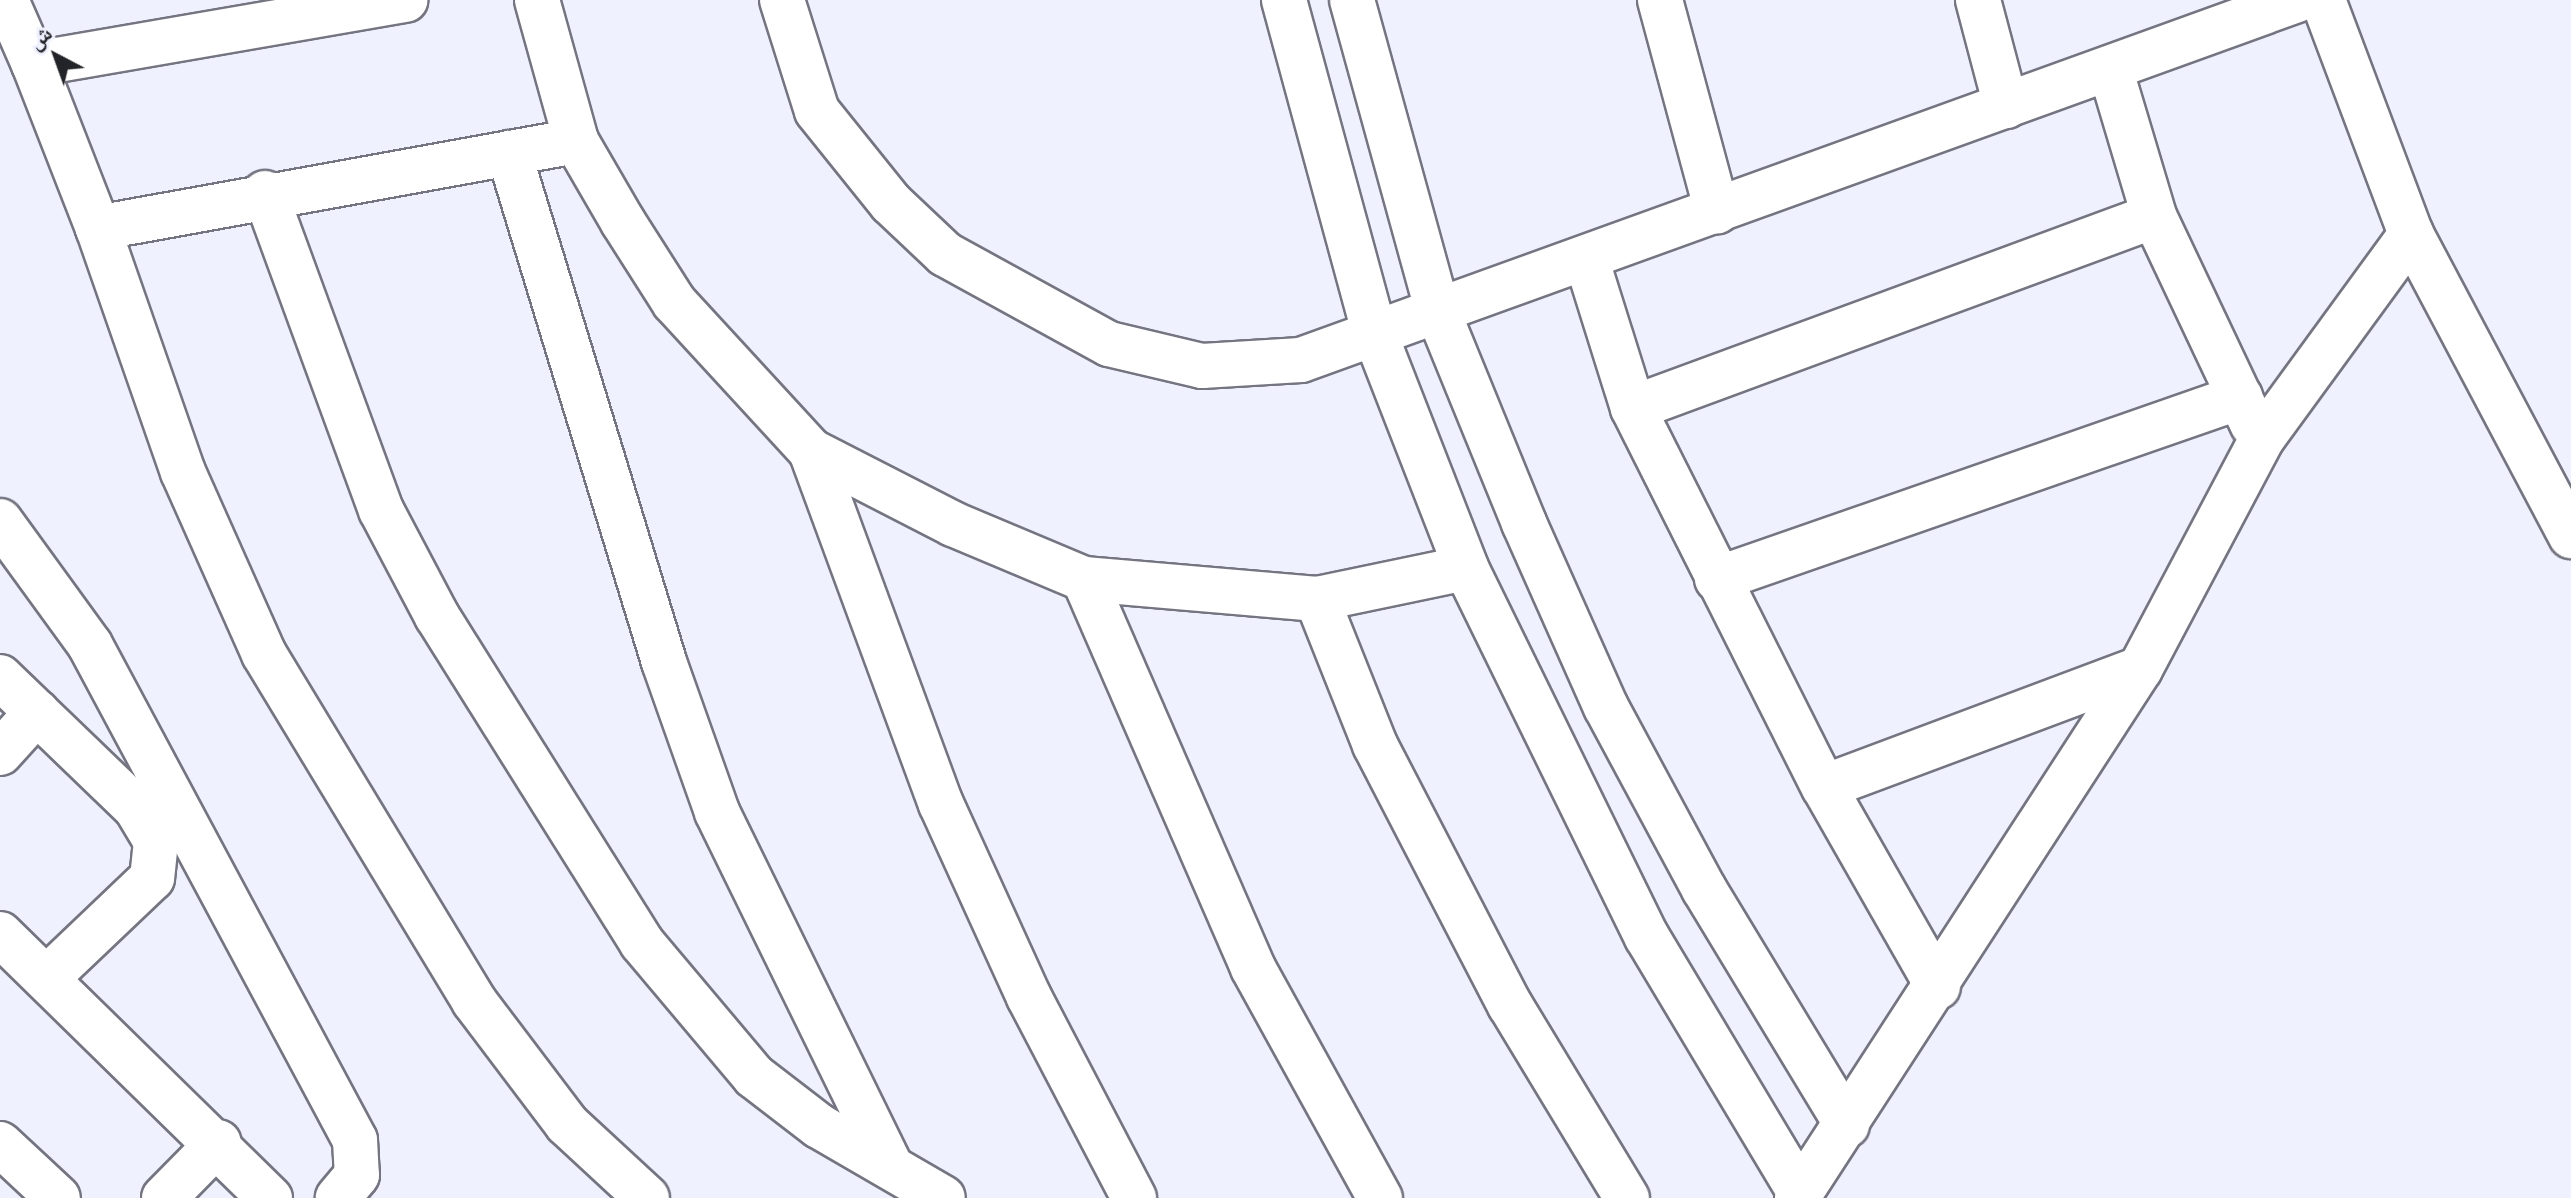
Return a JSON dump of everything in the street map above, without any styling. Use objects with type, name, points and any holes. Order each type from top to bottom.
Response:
[{"type":"street","points":[[6,0],[98,228],[183,472],[264,654],[474,1001],[567,1124],[647,1198]]},
{"type":"street","points":[[34,64],[406,0]]},
{"type":"street","points":[[537,0],[576,141],[674,302],[811,451],[953,524],[1084,579],[1317,599],[1466,568]]},
{"type":"street","points":[[782,0],[817,111],[891,203],[945,254],[1055,318],[1109,344],[1202,366],[1301,360],[2297,0]]},
{"type":"street","points":[[1284,0],[1375,334],[1466,568],[1647,937],[1798,1196],[1938,987],[2140,669],[2261,440],[2411,234]]},
{"type":"street","points":[[1352,0],[1438,312],[1606,707],[1704,889],[1847,1125]]},
{"type":"street","points":[[1660,0],[1717,211]]},
{"type":"street","points":[[1978,0],[2006,106]]},
{"type":"street","points":[[2323,0],[2411,234],[2571,536]]},
{"type":"street","points":[[2110,68],[2154,216],[2261,440]]},
{"type":"street","points":[[98,228],[265,193],[576,141]]},
{"type":"street","points":[[509,153],[664,662],[717,812],[891,1167]]},
{"type":"street","points":[[265,193],[381,510],[437,616],[642,943],[754,1076],[819,1126],[943,1198]]},
{"type":"street","points":[[1633,408],[2154,216]]},
{"type":"street","points":[[1586,258],[1633,408],[1824,787],[1938,987]]},
{"type":"street","points":[[1717,579],[2240,397]]},
{"type":"street","points":[[811,451],[941,804],[1029,997],[1134,1198]]},
{"type":"street","points":[[0,521],[90,645],[173,837],[355,1140],[357,1175],[338,1198]]},
{"type":"street","points":[[1084,579],[1253,968],[1380,1198]]},
{"type":"street","points":[[1317,599],[1375,745],[1517,1018],[1627,1198]]},
{"type":"street","points":[[1824,787],[2140,669]]},
{"type":"street","points":[[0,677],[136,808],[173,837]]},
{"type":"street","points":[[0,753],[37,712]]},
{"type":"street","points":[[46,979],[152,878],[173,837]]},
{"type":"street","points":[[0,934],[219,1142],[270,1198]]},
{"type":"street","points":[[164,1198],[219,1142]]},
{"type":"street","points":[[0,1144],[58,1198]]}]
